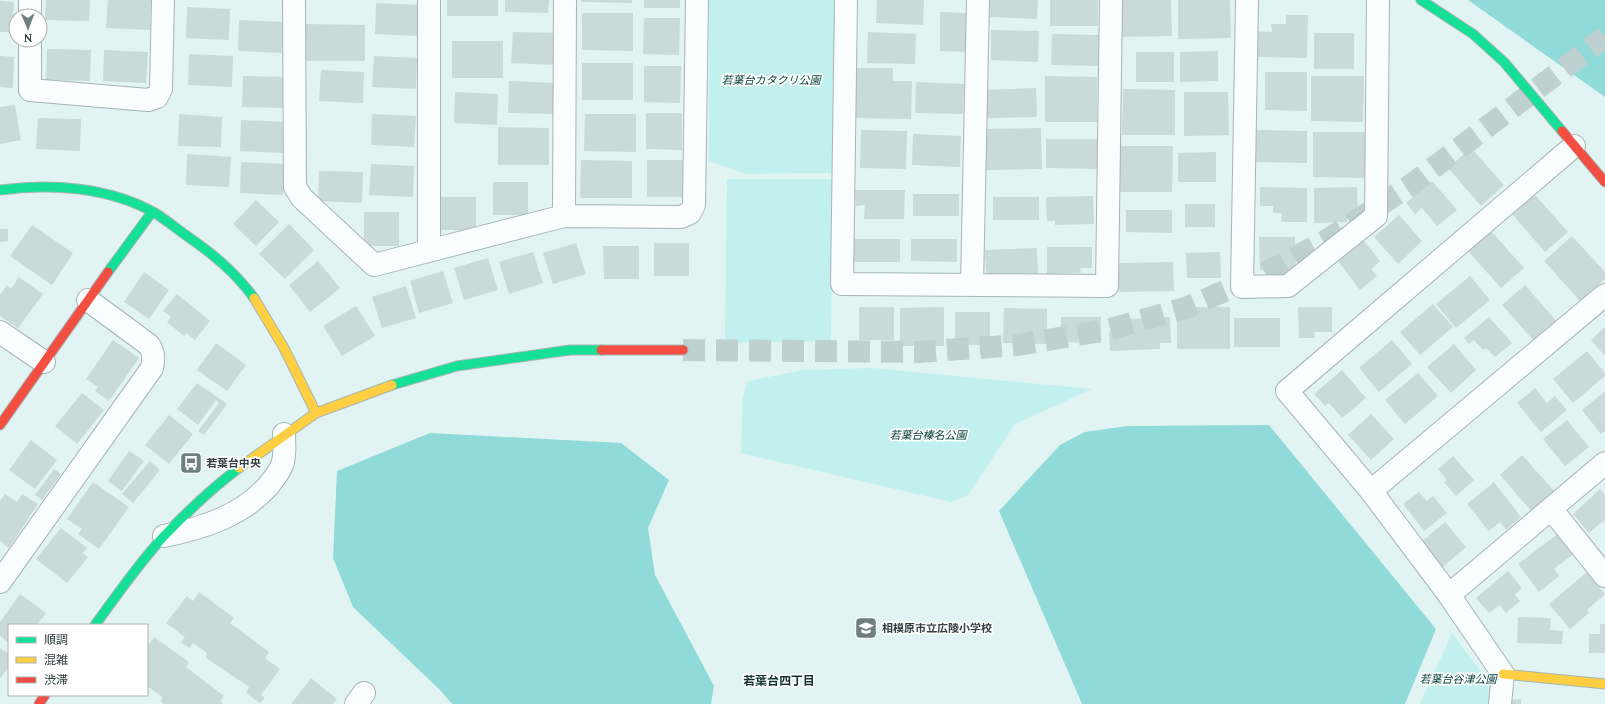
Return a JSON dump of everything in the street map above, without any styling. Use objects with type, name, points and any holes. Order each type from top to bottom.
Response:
[{"type":"street","points":[[30,48],[30,90],[148,100],[157,97],[161,89],[163,0]]},
{"type":"street","points":[[294,0],[295,188],[298,193],[374,265],[564,216],[681,217],[690,213],[694,205],[695,190],[697,0]]},
{"type":"street","points":[[429,0],[429,250]]},
{"type":"street","points":[[564,216],[565,0]]},
{"type":"street","points":[[846,0],[842,284],[1107,286],[1111,0]]},
{"type":"street","points":[[972,285],[978,0]]},
{"type":"street","points":[[1247,0],[1242,287],[1288,286],[1376,216],[1378,0]]},
{"type":"street","points":[[1421,0],[1473,34],[1504,62],[1605,182]]},
{"type":"street","points":[[1500,704],[1503,674],[1449,595],[1371,491],[1287,391],[1574,146]]},
{"type":"street","points":[[0,190],[27,186],[67,188],[86,191],[129,202],[152,212],[203,246],[226,265],[245,287],[278,336],[316,414]]},
{"type":"street","points":[[0,425],[152,212]]},
{"type":"street","points":[[1371,491],[1605,295]]},
{"type":"street","points":[[0,582],[6,560],[152,368],[154,359],[153,351],[148,345],[88,300]]},
{"type":"street","points":[[0,332],[44,362]]},
{"type":"street","points":[[96,624],[142,562],[164,536],[225,478],[284,434],[316,414],[389,386],[457,366],[570,350],[682,350]]},
{"type":"street","points":[[164,536],[191,531],[215,522],[235,513],[255,499],[278,474],[284,452],[284,434]]},
{"type":"street","points":[[1449,595],[1605,464]]},
{"type":"street","points":[[1552,510],[1605,576]]},
{"type":"street","points":[[1503,674],[1605,684]]},
{"type":"green space","name":"若葉台カタクリ公園","points":[[709,0],[835,0],[832,173],[747,174],[709,161]]},
{"type":"green space","points":[[727,179],[833,179],[831,341],[725,343]]},
{"type":"green space","name":"若葉台榛名公園","points":[[872,368],[1092,389],[1015,424],[968,495],[951,502],[741,453],[743,396],[748,381],[803,370]]},
{"type":"green space","name":"若葉台谷津公園","points":[[1452,633],[1492,686],[1490,704],[1420,704]]},
{"type":"shaded area","points":[[1468,0],[1605,0],[1605,97]]},
{"type":"shaded area","points":[[1269,425],[1436,629],[1405,704],[1082,704],[999,511],[1060,445],[1085,432],[1127,426]]},
{"type":"shaded area","points":[[430,433],[621,443],[669,480],[648,528],[655,575],[714,686],[711,704],[452,704],[441,691],[353,607],[333,558],[337,471]]},
{"type":"building","points":[[46,0],[90,0],[89,21],[48,20],[48,8],[46,8]]},
{"type":"building","points":[[108,0],[151,0],[150,30],[106,28]]},
{"type":"building","points":[[447,0],[498,0],[498,16],[447,16]]},
{"type":"building","points":[[505,0],[549,0],[548,13],[505,12]]},
{"type":"building","points":[[581,0],[632,0],[632,3],[581,2]]},
{"type":"building","points":[[644,0],[680,0],[680,8],[644,8]]},
{"type":"building","points":[[877,0],[924,0],[923,25],[876,23]]},
{"type":"building","points":[[990,0],[1038,0],[1037,19],[990,17]]},
{"type":"building","points":[[1050,0],[1098,0],[1098,26],[1050,26]]},
{"type":"building","points":[[1118,0],[1171,0],[1172,36],[1119,37]]},
{"type":"building","points":[[1178,0],[1230,0],[1231,38],[1178,39]]},
{"type":"building","points":[[0,1],[14,2],[14,8],[8,8],[8,32],[0,32]]},
{"type":"building","points":[[376,3],[420,5],[418,36],[375,34]]},
{"type":"building","points":[[187,7],[230,9],[229,40],[186,38]]},
{"type":"building","points":[[940,12],[971,13],[970,52],[940,51]]},
{"type":"building","points":[[582,13],[633,13],[633,51],[582,50]]},
{"type":"building","points":[[1286,15],[1308,15],[1307,58],[1254,57],[1254,31],[1272,32],[1271,24],[1286,24]]},
{"type":"building","points":[[644,18],[680,18],[679,55],[643,54]]},
{"type":"building","points":[[239,20],[283,22],[282,53],[238,51]]},
{"type":"building","points":[[305,24],[365,25],[365,61],[305,61]]},
{"type":"building","points":[[991,30],[1039,31],[1038,62],[991,60]]},
{"type":"building","points":[[513,32],[556,33],[555,65],[511,63]]},
{"type":"building","points":[[868,32],[916,34],[915,64],[867,63]]},
{"type":"building","points":[[1314,33],[1354,33],[1354,69],[1314,69]]},
{"type":"building","points":[[1052,34],[1100,35],[1098,66],[1051,65]]},
{"type":"building","points":[[452,41],[503,41],[503,78],[452,78]]},
{"type":"building","points":[[47,49],[91,50],[90,81],[46,80]]},
{"type":"building","points":[[104,50],[148,52],[146,83],[103,81]]},
{"type":"building","points":[[1218,51],[1218,81],[1180,82],[1180,52]]},
{"type":"building","points":[[1136,52],[1174,52],[1174,82],[1136,82]]},
{"type":"building","points":[[189,54],[233,56],[232,87],[188,85]]},
{"type":"building","points":[[0,56],[14,57],[13,88],[0,87]]},
{"type":"building","points":[[374,56],[417,58],[416,89],[372,87]]},
{"type":"building","points":[[582,63],[633,63],[633,100],[582,100]]},
{"type":"building","points":[[644,66],[681,66],[680,103],[644,102]]},
{"type":"building","points":[[856,68],[893,68],[893,81],[912,81],[911,119],[855,118]]},
{"type":"building","points":[[321,70],[364,72],[363,103],[319,101]]},
{"type":"building","points":[[1265,72],[1307,72],[1307,111],[1265,110]]},
{"type":"building","points":[[243,76],[286,77],[285,108],[242,107]]},
{"type":"building","points":[[1045,76],[1097,77],[1097,122],[1045,122]]},
{"type":"building","points":[[1311,76],[1364,76],[1363,122],[1311,121]]},
{"type":"building","points":[[509,81],[556,83],[556,114],[508,113]]},
{"type":"building","points":[[916,82],[964,84],[963,114],[915,113]]},
{"type":"building","points":[[1036,88],[1037,117],[987,118],[987,90]]},
{"type":"building","points":[[1123,89],[1175,90],[1175,135],[1122,135]]},
{"type":"building","points":[[455,92],[498,94],[497,125],[454,123]]},
{"type":"building","points":[[1184,92],[1228,92],[1229,135],[1184,136]]},
{"type":"building","points":[[15,105],[21,140],[0,144],[0,107]]},
{"type":"building","points":[[646,113],[682,113],[682,150],[646,149]]},
{"type":"building","points":[[179,114],[222,117],[221,147],[178,146]]},
{"type":"building","points":[[372,114],[416,116],[414,147],[371,145]]},
{"type":"building","points":[[585,114],[636,114],[636,152],[584,151]]},
{"type":"building","points":[[38,118],[81,119],[80,151],[36,149]]},
{"type":"building","points":[[241,120],[285,122],[283,153],[240,151]]},
{"type":"building","points":[[498,127],[549,128],[549,165],[498,165]]},
{"type":"building","points":[[1041,128],[1042,169],[985,170],[984,129]]},
{"type":"building","points":[[861,130],[907,131],[906,169],[860,168]]},
{"type":"building","points":[[1256,130],[1307,131],[1307,163],[1256,162]]},
{"type":"building","points":[[1313,132],[1366,132],[1366,178],[1313,177]]},
{"type":"building","points":[[913,134],[961,136],[960,167],[912,165]]},
{"type":"building","points":[[1046,139],[1098,139],[1097,169],[1046,168]]},
{"type":"building","points":[[1120,146],[1173,146],[1172,192],[1120,192]]},
{"type":"building","points":[[1471,148],[1504,185],[1481,206],[1448,168]]},
{"type":"building","points":[[1216,152],[1216,182],[1178,182],[1178,153]]},
{"type":"building","points":[[187,154],[231,157],[229,187],[186,185]]},
{"type":"building","points":[[581,160],[632,161],[632,198],[580,198]]},
{"type":"building","points":[[647,160],[683,160],[683,197],[647,197]]},
{"type":"building","points":[[241,162],[285,164],[283,195],[240,193]]},
{"type":"building","points":[[371,164],[414,166],[413,197],[369,195]]},
{"type":"building","points":[[319,171],[363,172],[362,203],[318,201]]},
{"type":"building","points":[[1432,181],[1457,210],[1437,226],[1422,208],[1415,214],[1406,203]]},
{"type":"building","points":[[493,182],[528,182],[528,215],[493,215]]},
{"type":"building","points":[[1260,187],[1307,188],[1307,222],[1281,222],[1282,213],[1273,213],[1273,206],[1260,206]]},
{"type":"building","points":[[1357,187],[1358,212],[1347,216],[1347,222],[1314,223],[1314,188]]},
{"type":"building","points":[[855,190],[905,190],[904,219],[864,219],[865,205],[856,206]]},
{"type":"building","points":[[913,194],[959,194],[959,216],[913,216]]},
{"type":"building","points":[[1535,195],[1568,232],[1545,252],[1512,214]]},
{"type":"building","points":[[1093,196],[1094,224],[1055,225],[1055,221],[1047,221],[1046,197]]},
{"type":"building","points":[[441,197],[476,197],[476,230],[441,230]]},
{"type":"building","points":[[993,197],[1039,197],[1039,220],[993,220]]},
{"type":"building","points":[[256,200],[279,222],[256,246],[233,224]]},
{"type":"building","points":[[1185,204],[1215,204],[1215,227],[1185,227]]},
{"type":"building","points":[[1126,210],[1172,210],[1172,233],[1126,232]]},
{"type":"building","points":[[364,212],[399,212],[399,246],[364,246]]},
{"type":"building","points":[[1399,215],[1422,241],[1398,264],[1374,237]]},
{"type":"building","points":[[289,224],[314,250],[285,279],[259,254]]},
{"type":"building","points":[[32,225],[73,253],[52,285],[10,256]]},
{"type":"building","points":[[0,229],[8,229],[8,241],[0,242]]},
{"type":"building","points":[[1491,231],[1524,268],[1501,288],[1468,251]]},
{"type":"building","points":[[1572,236],[1605,272],[1605,279],[1580,301],[1544,261]]},
{"type":"building","points":[[1259,237],[1295,237],[1296,270],[1260,270]]},
{"type":"building","points":[[854,239],[900,239],[900,262],[854,262]]},
{"type":"building","points":[[911,239],[957,239],[957,262],[911,261]]},
{"type":"building","points":[[1364,241],[1380,261],[1371,269],[1377,276],[1360,290],[1338,261]]},
{"type":"building","points":[[576,243],[586,274],[553,284],[543,253]]},
{"type":"building","points":[[654,243],[689,243],[689,276],[654,276]]},
{"type":"building","points":[[603,246],[639,246],[639,279],[604,279]]},
{"type":"building","points":[[1047,247],[1092,247],[1092,268],[1080,268],[1081,273],[1047,274]]},
{"type":"building","points":[[1037,248],[1038,273],[986,275],[985,250]]},
{"type":"building","points":[[533,252],[543,283],[509,294],[499,262]]},
{"type":"building","points":[[1220,252],[1221,278],[1187,278],[1186,253]]},
{"type":"building","points":[[488,258],[498,290],[464,300],[454,268]]},
{"type":"building","points":[[318,261],[340,288],[310,312],[289,285]]},
{"type":"building","points":[[1173,262],[1174,291],[1119,292],[1119,263]]},
{"type":"building","points":[[443,271],[453,303],[419,313],[410,281]]},
{"type":"building","points":[[144,272],[169,290],[149,319],[124,302]]},
{"type":"building","points":[[1470,276],[1490,300],[1456,328],[1436,304]]},
{"type":"building","points":[[19,277],[43,294],[18,328],[0,316],[0,295],[7,285],[11,289]]},
{"type":"building","points":[[1525,285],[1558,323],[1535,342],[1502,305]]},
{"type":"building","points":[[406,286],[416,318],[382,328],[372,297]]},
{"type":"building","points":[[177,294],[210,321],[195,340],[186,333],[184,336],[167,322],[171,317],[163,311]]},
{"type":"building","points":[[1433,304],[1453,327],[1420,355],[1400,332]]},
{"type":"building","points":[[356,306],[375,336],[342,356],[323,326]]},
{"type":"building","points":[[859,307],[894,307],[894,340],[859,340]]},
{"type":"building","points":[[944,307],[944,346],[900,346],[900,308]]},
{"type":"building","points":[[1177,307],[1230,307],[1230,349],[1177,349]]},
{"type":"building","points":[[1298,307],[1332,307],[1332,332],[1314,332],[1315,338],[1299,338]]},
{"type":"building","points":[[1004,308],[1047,309],[1047,344],[1003,343]]},
{"type":"building","points":[[955,312],[990,312],[990,345],[955,345]]},
{"type":"building","points":[[1061,317],[1101,317],[1101,343],[1061,342]]},
{"type":"building","points":[[1170,317],[1171,343],[1160,343],[1160,349],[1110,351],[1109,331],[1125,330],[1124,319]]},
{"type":"building","points":[[1489,317],[1512,343],[1495,357],[1486,348],[1483,350],[1474,340],[1469,344],[1464,338]]},
{"type":"building","points":[[1234,318],[1280,318],[1280,347],[1234,347]]},
{"type":"building","points":[[1605,327],[1605,356],[1591,340]]},
{"type":"building","points":[[113,340],[139,358],[109,401],[95,391],[98,387],[86,379]]},
{"type":"building","points":[[1392,340],[1412,364],[1379,392],[1359,368]]},
{"type":"building","points":[[216,343],[246,365],[227,391],[197,370]]},
{"type":"building","points":[[1454,344],[1476,370],[1451,393],[1427,367]]},
{"type":"building","points":[[1587,351],[1605,373],[1605,376],[1573,403],[1553,379]]},
{"type":"building","points":[[1342,370],[1366,398],[1342,418],[1329,403],[1325,406],[1314,394]]},
{"type":"building","points":[[1418,373],[1438,396],[1405,424],[1385,400]]},
{"type":"building","points":[[197,383],[227,404],[204,435],[198,431],[219,403],[216,400],[198,425],[177,409]]},
{"type":"building","points":[[1535,388],[1547,403],[1555,396],[1567,410],[1541,432],[1517,403]]},
{"type":"building","points":[[1605,391],[1605,431],[1601,434],[1582,410]]},
{"type":"building","points":[[82,393],[104,410],[77,444],[55,426]]},
{"type":"building","points":[[1371,414],[1394,439],[1371,460],[1348,435]]},
{"type":"building","points":[[169,415],[193,434],[169,464],[145,445]]},
{"type":"building","points":[[1567,420],[1589,447],[1565,466],[1543,439]]},
{"type":"building","points":[[31,440],[57,460],[35,489],[9,470]]},
{"type":"building","points":[[129,451],[144,461],[122,491],[108,481]]},
{"type":"building","points":[[1522,455],[1556,493],[1533,513],[1500,475]]},
{"type":"building","points":[[1453,456],[1474,480],[1456,496],[1444,482],[1447,480],[1438,469]]},
{"type":"building","points":[[150,461],[160,470],[133,503],[122,494]]},
{"type":"building","points":[[54,469],[61,474],[42,500],[35,495]]},
{"type":"building","points":[[93,482],[129,507],[99,549],[78,534],[82,529],[67,519]]},
{"type":"building","points":[[1494,482],[1521,517],[1506,530],[1500,522],[1489,531],[1467,504]]},
{"type":"building","points":[[1600,489],[1605,495],[1605,523],[1603,521],[1589,533],[1573,514]]},
{"type":"building","points":[[1419,492],[1427,501],[1433,496],[1447,513],[1424,531],[1403,504]]},
{"type":"building","points":[[5,494],[17,502],[22,494],[38,504],[9,548],[0,541],[0,501]]},
{"type":"building","points":[[1445,522],[1466,547],[1441,569],[1419,544]]},
{"type":"building","points":[[61,528],[87,548],[82,553],[88,557],[67,583],[36,559]]},
{"type":"building","points":[[1560,532],[1576,552],[1554,569],[1559,576],[1539,592],[1518,564]]},
{"type":"building","points":[[1508,571],[1522,588],[1515,595],[1520,601],[1506,613],[1500,605],[1489,613],[1476,598]]},
{"type":"building","points":[[1587,572],[1605,594],[1587,610],[1589,613],[1570,629],[1549,604]]},
{"type":"building","points":[[199,592],[234,618],[230,623],[269,652],[265,658],[280,669],[261,695],[265,698],[260,703],[246,693],[249,687],[206,658],[207,653],[193,643],[189,648],[181,642],[185,637],[166,623],[187,596],[193,601]]},
{"type":"building","points":[[20,594],[46,613],[38,624],[8,624],[8,642],[0,636],[0,622]]},
{"type":"building","points":[[1518,617],[1551,618],[1550,630],[1563,631],[1562,644],[1517,643]]},
{"type":"building","points":[[1600,624],[1605,624],[1605,653],[1589,653],[1589,634],[1600,634]]},
{"type":"building","points":[[154,637],[189,662],[186,667],[224,696],[220,701],[224,704],[164,704],[161,702],[162,697],[149,687],[148,688],[149,644]]},
{"type":"building","points":[[0,648],[8,653],[8,667],[0,679]]},
{"type":"building","points":[[311,678],[337,699],[333,704],[291,704]]},
{"type":"building","points":[[1521,699],[1521,704],[1511,704],[1511,700]]},
{"type":"tunnel","points":[[683,350],[920,352],[1018,345],[1107,330],[1185,308],[1260,276],[1327,240],[1412,184],[1605,37]]},
{"type":"traffic: fast","points":[[1421,0],[1473,34],[1504,62],[1562,131]]},
{"type":"traffic: fast","points":[[0,190],[39,187],[79,189],[119,197],[137,204],[155,213],[215,257],[239,280],[254,298]]},
{"type":"traffic: fast","points":[[108,272],[152,212]]},
{"type":"traffic: fast","points":[[392,385],[457,366],[570,350],[601,350]]},
{"type":"traffic: fast","points":[[96,624],[137,568],[164,536],[200,500],[239,468]]},
{"type":"traffic: slow","points":[[254,298],[284,348],[316,413]]},
{"type":"traffic: slow","points":[[239,468],[316,413],[392,385]]},
{"type":"traffic: slow","points":[[1503,674],[1605,684]]},
{"type":"traffic: jam","points":[[1562,131],[1605,182]]},
{"type":"traffic: jam","points":[[0,425],[108,272]]},
{"type":"traffic: jam","points":[[601,350],[683,350]]},
{"type":"traffic: jam","points":[[39,704],[44,696]]},
{"type":"place","name":"若葉台中央","points":[[191,463]]},
{"type":"place","name":"相模原市立広陵小学校","points":[[866,628]]},
{"type":"district","name":"若葉台四丁目","points":[[779,680]]}]
